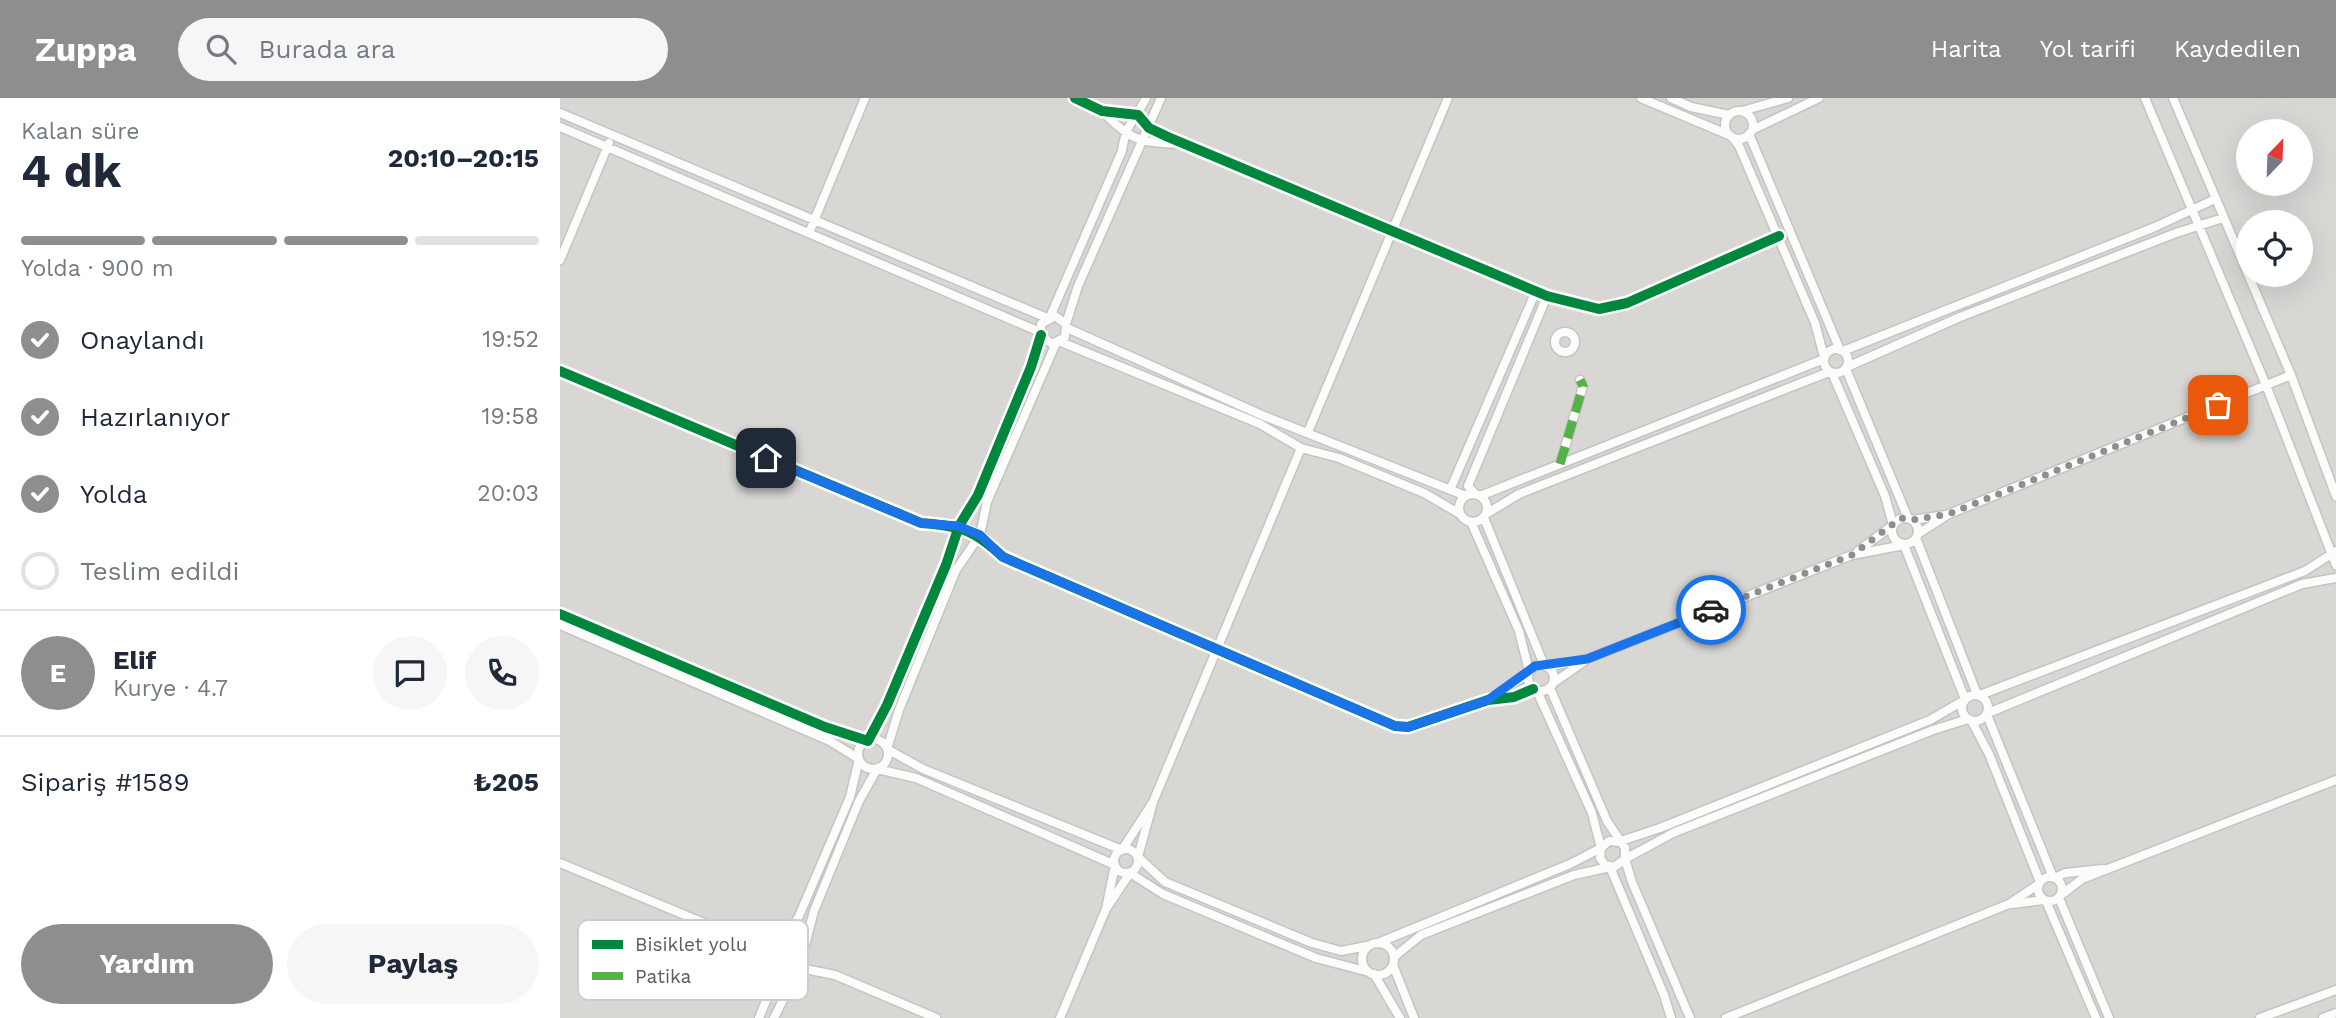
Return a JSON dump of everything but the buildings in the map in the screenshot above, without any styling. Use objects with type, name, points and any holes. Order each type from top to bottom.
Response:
[{"type":"street","points":[[809,233],[865,98]]},
{"type":"street","points":[[1075,98],[1102,111],[1138,116],[1149,128],[1185,144],[1547,296],[1599,309],[1627,303],[1779,236]]},
{"type":"street","points":[[797,920],[850,797],[859,750],[868,741],[903,667],[946,565],[958,526],[978,495],[1031,367],[1041,324],[1048,317],[1095,215],[1122,151],[1124,134],[1138,116],[1146,98]]},
{"type":"street","points":[[808,934],[814,911],[859,801],[877,769],[887,758],[887,749],[899,710],[956,570],[980,535],[986,502],[1067,326],[1078,286],[1161,98]]},
{"type":"street","points":[[1308,432],[1448,98]]},
{"type":"street","points":[[1641,98],[1741,139],[1786,111],[1819,98]]},
{"type":"street","points":[[1671,98],[1691,107],[1729,115],[1788,98]]},
{"type":"street","points":[[2145,98],[2266,385],[2334,552],[2336,565]]},
{"type":"street","points":[[2173,98],[2291,375],[2336,496]]},
{"type":"street","points":[[1102,111],[1124,134],[1142,142],[1185,144]]},
{"type":"street","points":[[1742,111],[1752,121],[1751,132],[1842,351],[1847,356],[1847,368],[1917,536],[1978,695],[1987,702],[1987,714],[2054,878],[2062,887],[2060,896],[2109,1018]]},
{"type":"street","points":[[560,113],[959,283],[1048,317],[1061,318],[1067,326],[1210,397],[1301,448],[1351,463],[1424,493],[1471,522],[1519,631],[1529,673],[1528,682],[1535,690],[1592,813],[1601,848],[1600,858],[1609,867],[1664,995],[1671,1018]]},
{"type":"street","points":[[1729,115],[1724,124],[1740,146],[1815,323],[1824,358],[1880,484],[1893,525],[1892,536],[1904,545],[1964,700],[1962,710],[1989,754],[2039,883],[2038,891],[2045,900],[2096,1018]]},
{"type":"street","points":[[560,127],[955,294],[1040,334],[1047,342],[1059,342],[1308,432],[1450,490],[1474,495]]},
{"type":"street","points":[[560,260],[612,135]]},
{"type":"street","points":[[1460,514],[1460,502],[1474,495],[1729,398],[1824,358],[1829,351],[1842,351],[1957,307],[2155,227],[2215,199]]},
{"type":"street","points":[[1095,215],[1106,220]]},
{"type":"street","points":[[1471,522],[1519,494],[1734,409],[1847,368],[1961,317],[2176,233],[2200,228],[2223,218]]},
{"type":"street","points":[[955,294],[959,283]]},
{"type":"street","points":[[1450,490],[1536,291]]},
{"type":"street","points":[[1547,296],[1468,486],[1474,495],[1487,505],[1485,516],[1545,666],[1552,672],[1552,685],[1618,842],[1625,848],[1625,859],[1637,894],[1690,1018]]},
{"type":"street","points":[[1957,307],[1961,317]]},
{"type":"street","points":[[560,371],[921,523],[958,526],[980,535],[1003,557],[1395,726],[1408,727],[1488,700],[1514,697],[1552,685],[1587,659]]},
{"type":"street","points":[[1488,700],[1529,673],[1545,666],[1587,659],[1852,555],[1904,545],[1949,514],[2291,375]]},
{"type":"street","points":[[1560,464],[1583,386],[1580,380]]},
{"type":"street","points":[[1729,398],[1734,409]]},
{"type":"street","points":[[1060,1018],[1107,909],[1136,868],[1153,802],[1301,448]]},
{"type":"street","points":[[1852,555],[1901,518],[1949,514]]},
{"type":"street","points":[[560,614],[830,741],[859,759],[865,767],[916,778],[1115,865],[1123,873],[1130,873],[1163,894],[1303,952],[1371,973],[1385,973],[1393,961],[1421,935],[1574,875],[1619,866],[1625,859],[1680,825],[1772,783],[1907,729],[1964,700],[2305,571],[2334,552]]},
{"type":"street","points":[[560,625],[825,727],[868,741],[878,741],[923,769],[1122,850],[1130,850],[1165,882],[1312,943],[1341,951],[1378,943],[1570,864],[1609,841],[1618,842],[1680,825],[1776,792],[1911,738],[1969,720],[1981,720],[1987,714],[2302,584],[2336,578]]},
{"type":"street","points":[[609,646],[613,637]]},
{"type":"street","points":[[1907,729],[1911,738]]},
{"type":"street","points":[[1834,758],[1838,767]]},
{"type":"street","points":[[2009,904],[2060,896],[2082,879],[2336,780]]},
{"type":"street","points":[[1772,783],[1776,792]]},
{"type":"street","points":[[1107,909],[1115,858],[1153,802]]},
{"type":"street","points":[[560,863],[692,920]]},
{"type":"street","points":[[1719,1018],[1726,1018],[2009,904],[2039,883],[2083,870],[2110,868]]},
{"type":"street","points":[[1378,943],[1389,947],[1413,1018]]},
{"type":"street","points":[[1367,946],[1362,957],[1400,1018]]},
{"type":"street","points":[[808,970],[835,975],[936,1018]]},
{"type":"street","points":[[2260,1018],[2336,990]]},
{"type":"street","points":[[759,1018],[766,1000]]},
{"type":"street","points":[[774,1018],[783,1000]]},
{"type":"street","points":[[2323,1018],[2336,1013]]},
{"type":"shaded area","points":[[560,98],[2336,98],[2336,1018],[560,1018]]},
{"type":"marked path","points":[[1560,464],[1583,386],[1580,380]]},
{"type":"cycle path","points":[[1075,98],[1102,111],[1138,115],[1149,128],[1168,137],[1547,296],[1599,309],[1627,303],[1779,236]]},
{"type":"cycle path","points":[[560,614],[825,727],[868,741],[887,705],[946,565],[959,526],[978,495],[1031,367],[1041,335]]},
{"type":"cycle path","points":[[560,371],[921,523],[966,531],[983,540],[1003,557],[1395,726],[1408,727],[1488,700],[1514,697],[1533,689]]},
{"type":"way so far","points":[[1711,610],[1852,555],[1898,519],[1906,517],[1912,520],[1949,514],[2218,405]]},
{"type":"route","points":[[766,458],[921,523],[958,526],[980,535],[1003,557],[1395,726],[1408,727],[1488,700],[1528,674],[1535,666],[1547,667],[1587,659],[1711,610]]}]
